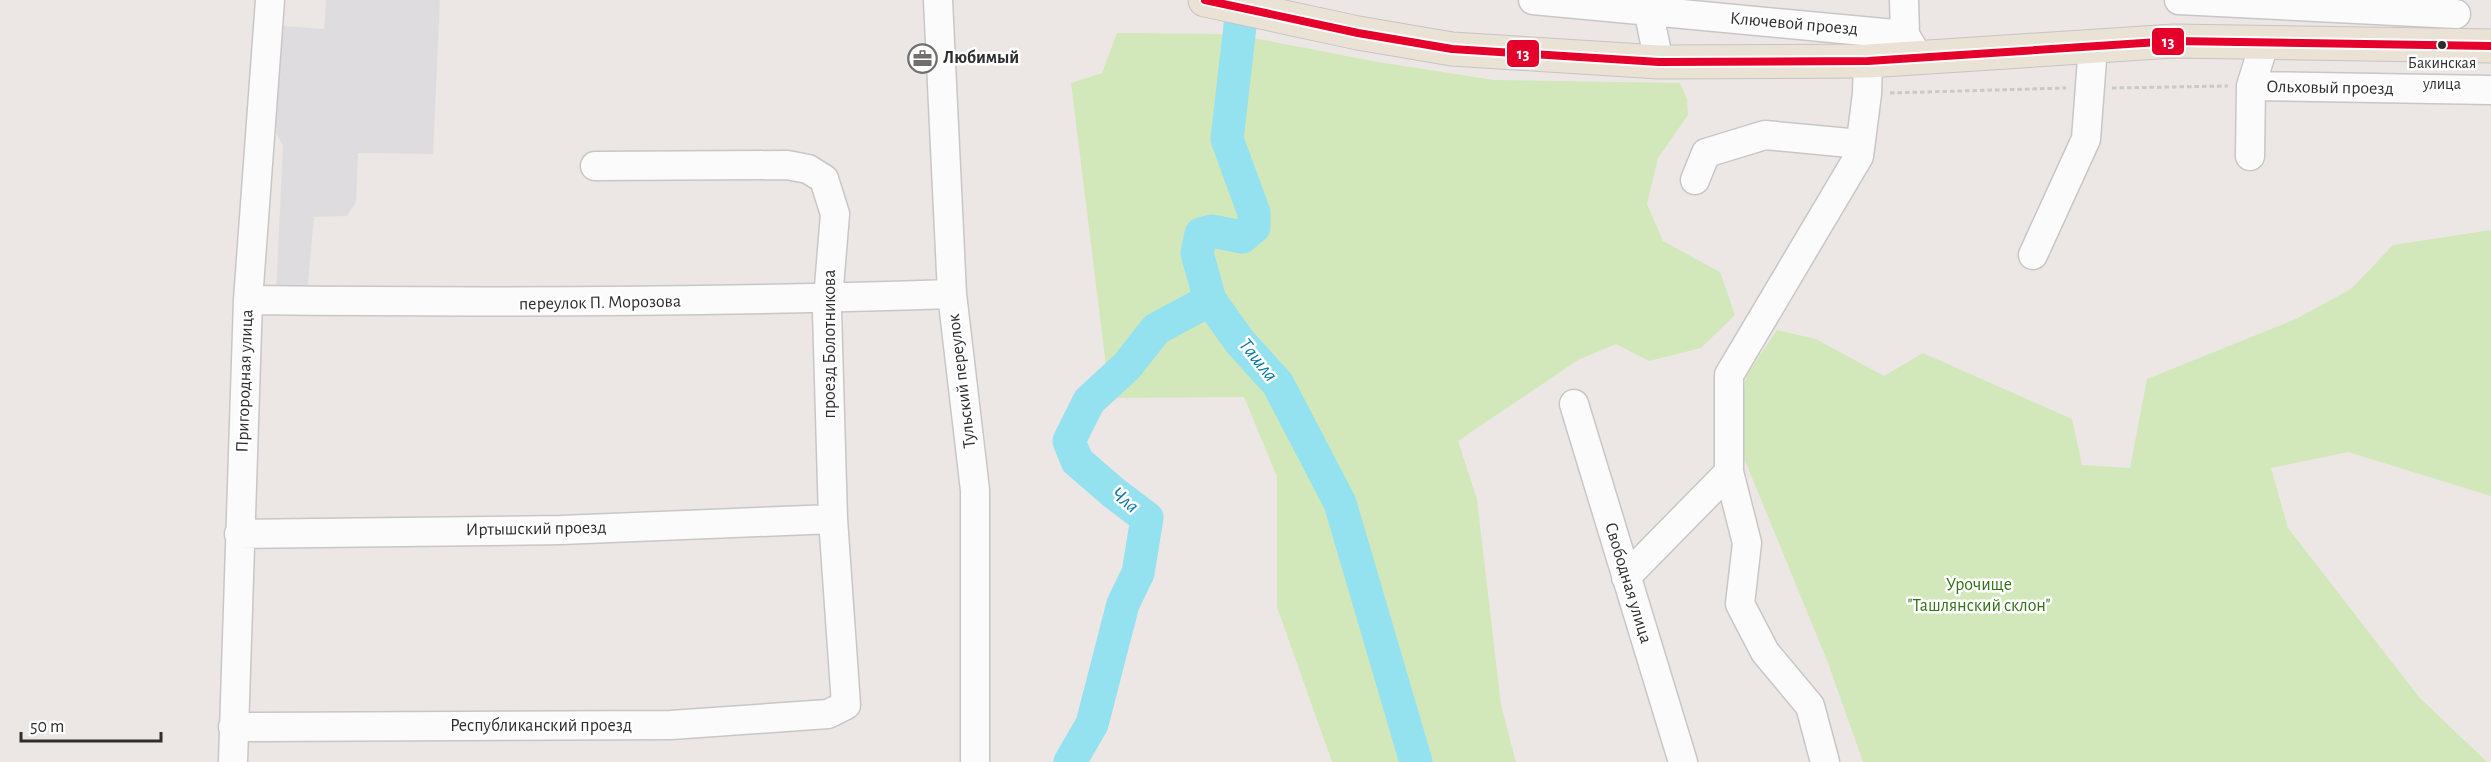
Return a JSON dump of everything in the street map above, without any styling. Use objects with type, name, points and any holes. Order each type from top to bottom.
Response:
[{"type":"main road","points":[[1211,1],[1358,33],[1452,49],[1659,62],[1868,61],[1912,46],[2093,46],[2174,41],[2265,40],[2456,20],[2491,46]]},
{"type":"street","name":"Пригородная улица","points":[[233,762],[248,300],[270,0]]},
{"type":"street","name":"Тульский переулок","points":[[938,0],[952,294],[975,490],[975,762]]},
{"type":"street","name":"Ключевой проезд","points":[[1533,0],[1647,5],[1912,46]]},
{"type":"street","points":[[1904,0],[1912,46]]},
{"type":"street","points":[[2179,0],[2456,20]]},
{"type":"street","points":[[1647,5],[1659,62]]},
{"type":"street","name":"Ольховый проезд","points":[[2265,40],[2252,86],[2491,90]]},
{"type":"street","points":[[2032,255],[2085,139],[2093,46]]},
{"type":"street","points":[[1825,762],[1810,706],[1765,652],[1740,604],[1747,543],[1729,472],[1729,375],[1858,156],[1867,94],[1868,61]]},
{"type":"street","points":[[2250,156],[2252,86]]},
{"type":"street","points":[[1695,180],[1706,153],[1766,135],[1860,144]]},
{"type":"street","name":"проезд Болотникова","points":[[596,166],[787,165],[808,169],[824,179],[835,214],[827,299],[833,519],[846,705]]},
{"type":"street","name":"переулок П. Морозова","points":[[248,300],[506,304],[827,299],[952,294]]},
{"type":"street","name":"Свободная улица","points":[[1574,404],[1683,762]]},
{"type":"street","points":[[1626,577],[1729,472]]},
{"type":"street","name":"Иртышский проезд","points":[[239,534],[561,530],[833,519]]},
{"type":"street","name":"Республиканский проезд","points":[[233,727],[671,725],[828,714],[846,705]]},
{"type":"path","points":[[1867,94],[2252,86]]},
{"type":"shaded area","points":[[326,0],[440,0],[433,154],[358,153],[356,202],[347,216],[314,217],[307,293],[276,292],[283,146],[276,132],[282,26],[324,29]]},
{"type":"green space","points":[[1117,33],[1233,34],[1378,62],[1494,80],[1680,83],[1687,99],[1688,115],[1658,158],[1647,204],[1663,241],[1720,272],[1735,315],[1701,348],[1649,361],[1616,344],[1578,360],[1458,441],[1477,499],[1501,705],[1516,762],[1332,762],[1277,607],[1277,477],[1244,397],[1110,398],[1071,83],[1102,73]]},
{"type":"green space","name":"Урочище \"Ташлянский склон\"","points":[[2491,230],[2491,496],[2348,452],[2271,468],[2288,528],[2419,697],[2487,762],[1863,762],[1828,663],[1737,441],[1746,376],[1777,330],[1816,339],[1884,376],[1923,353],[2072,419],[2082,465],[2130,468],[2147,379],[2296,319],[2351,289],[2393,245]]},
{"type":"waterway","name":"Ташла","points":[[1243,0],[1227,139],[1254,213],[1254,227],[1242,237],[1212,231],[1201,234],[1197,253],[1210,300],[1240,342],[1278,384],[1340,503],[1416,762]]},
{"type":"waterway","name":"Чла","points":[[1070,762],[1092,724],[1123,604],[1138,573],[1147,518],[1077,461],[1069,441],[1089,401],[1127,366],[1156,329],[1210,300]]},
{"type":"transit line","name":"13","points":[[1205,0],[1358,33],[1452,49],[1659,62],[1868,61],[2174,41],[2491,46]]},
{"type":"place","name":"Бакинская улица","points":[[2442,45]]},
{"type":"place","name":"Любимый","points":[[922,58]]}]
